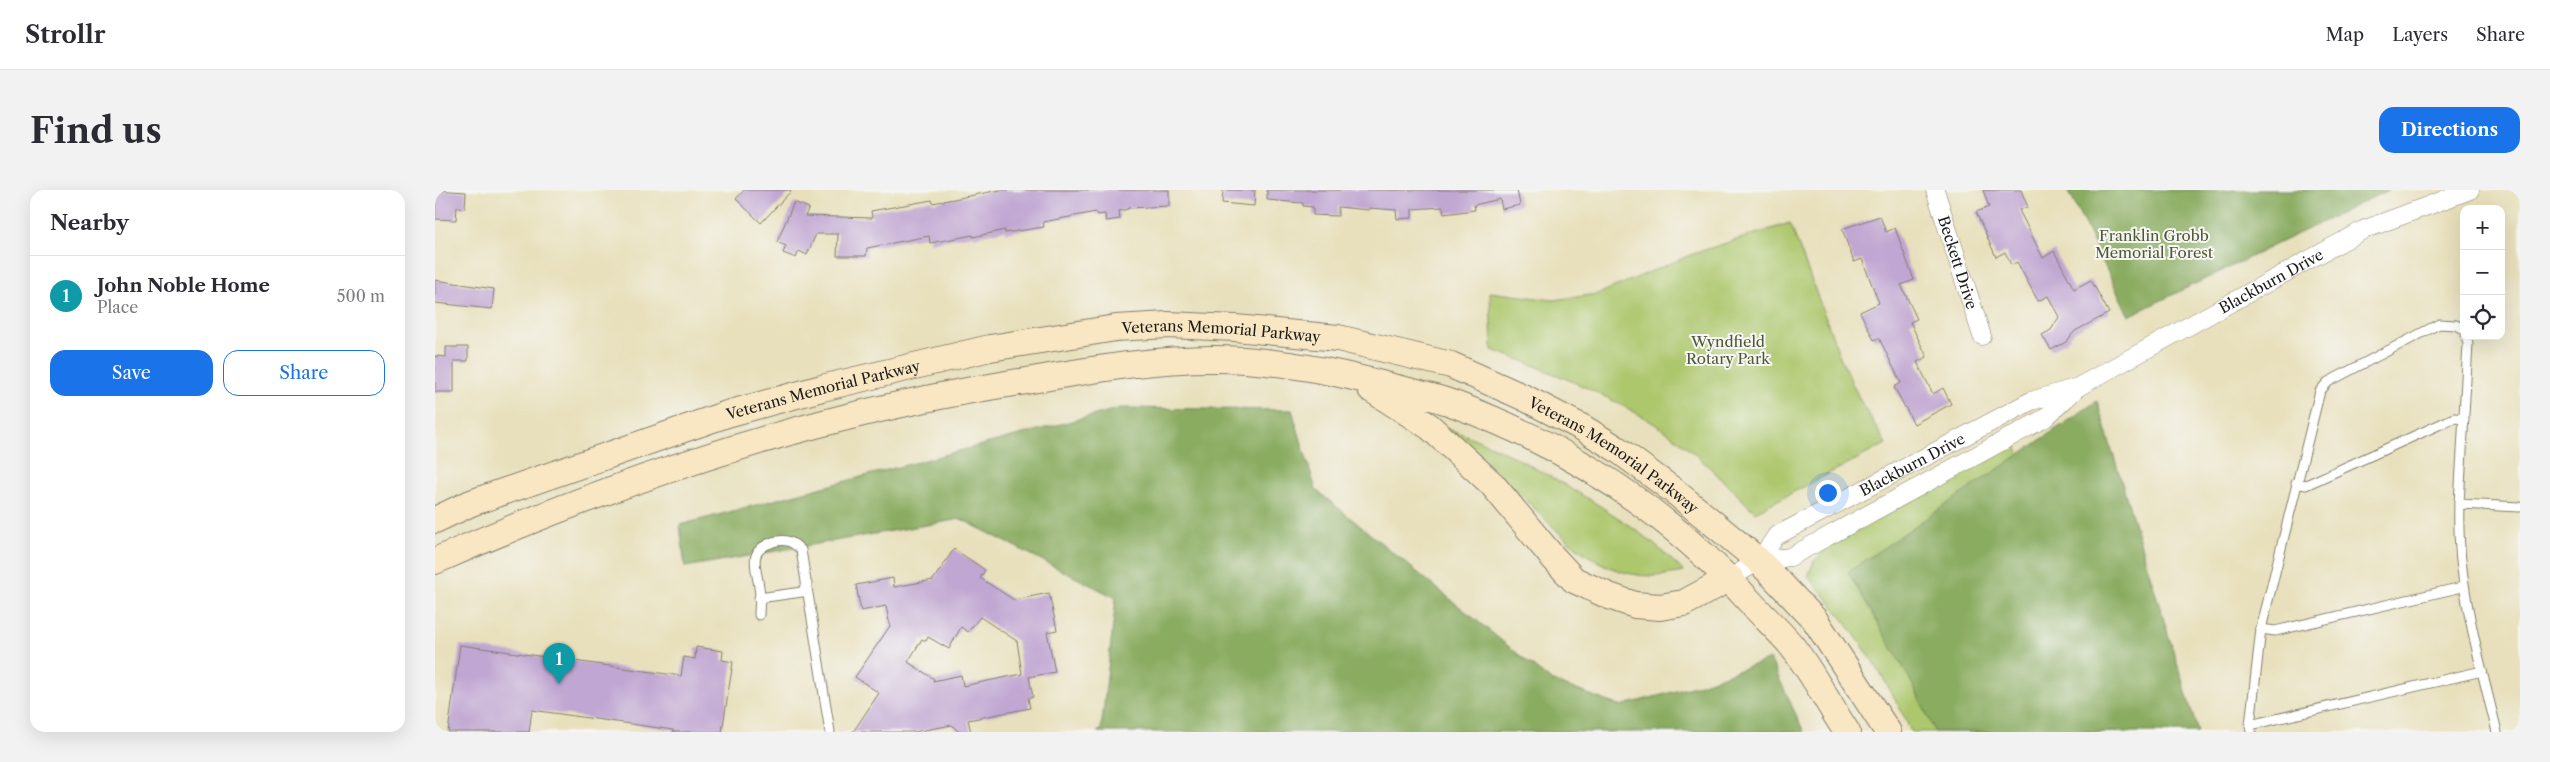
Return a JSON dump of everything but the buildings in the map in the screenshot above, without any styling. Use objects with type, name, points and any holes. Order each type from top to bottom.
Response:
[{"type":"main road","name":"Veterans Memorial Parkway","points":[[435,520],[471,503],[727,414],[822,388],[990,348],[1116,328],[1168,325],[1235,328],[1338,338],[1451,365],[1525,398],[1583,428],[1674,491],[1759,561],[1815,620],[1888,732]]},
{"type":"main road","name":"Veterans Memorial Parkway","points":[[435,561],[478,542],[629,484],[744,444],[857,413],[937,395],[1167,360],[1257,360],[1354,377],[1450,402],[1526,433],[1587,466],[1640,501],[1691,541],[1730,578],[1792,647],[1847,732]]},
{"type":"main road","points":[[1354,377],[1429,427],[1492,484],[1574,580],[1609,596],[1635,605],[1660,607],[1684,604],[1730,578]]},
{"type":"main road","points":[[435,509],[471,503]]},
{"type":"street","name":"Beckett Drive","points":[[1935,190],[1982,336]]},
{"type":"street","name":"Blackburn Drive","points":[[1759,561],[1776,536],[2031,401],[2078,387],[2363,230],[2470,190]]},
{"type":"street","name":"Blackburn Drive","points":[[1730,578],[1759,561],[1790,557],[2045,418],[2078,387]]},
{"type":"lane","points":[[2460,327],[2439,324],[2327,382],[2320,391],[2261,628],[2251,729],[2482,671]]},
{"type":"lane","points":[[2467,340],[2457,537],[2462,587],[2497,732]]},
{"type":"lane","points":[[2296,483],[2306,485],[2454,418],[2464,419]]},
{"type":"lane","points":[[2459,504],[2520,507]]},
{"type":"lane","points":[[759,614],[756,554],[763,546],[778,540],[791,541],[801,550],[830,732]]},
{"type":"lane","points":[[759,598],[802,592],[807,584]]},
{"type":"lane","points":[[2261,628],[2275,632],[2462,587]]},
{"type":"green space","name":"Franklin Grobb Memorial Forest","points":[[2068,190],[2388,190],[2129,316]]},
{"type":"green space","name":"Wyndfield Rotary Park","points":[[1790,223],[1841,359],[1860,400],[1886,444],[1755,512],[1695,454],[1655,424],[1586,388],[1492,350],[1490,292],[1553,300],[1598,294],[1695,253]]},
{"type":"green space","points":[[2097,401],[2198,732],[1935,732],[1910,679],[1848,572]]},
{"type":"green space","points":[[1121,408],[1292,410],[1316,490],[1550,680],[1620,706],[1695,686],[1770,659],[1804,732],[1097,732],[1101,730],[1116,598],[961,519],[685,567],[680,525]]},
{"type":"green space","points":[[1447,429],[1474,438],[1500,450],[1586,498],[1638,531],[1684,572],[1658,576],[1631,574],[1610,568],[1591,558],[1557,531],[1495,470]]},
{"type":"green space","points":[[2015,442],[2119,732],[1911,732],[1890,690],[1865,650],[1838,612],[1808,576],[1814,561],[1828,547]]},
{"type":"place","name":"John Noble Home","points":[[559,684]]}]
